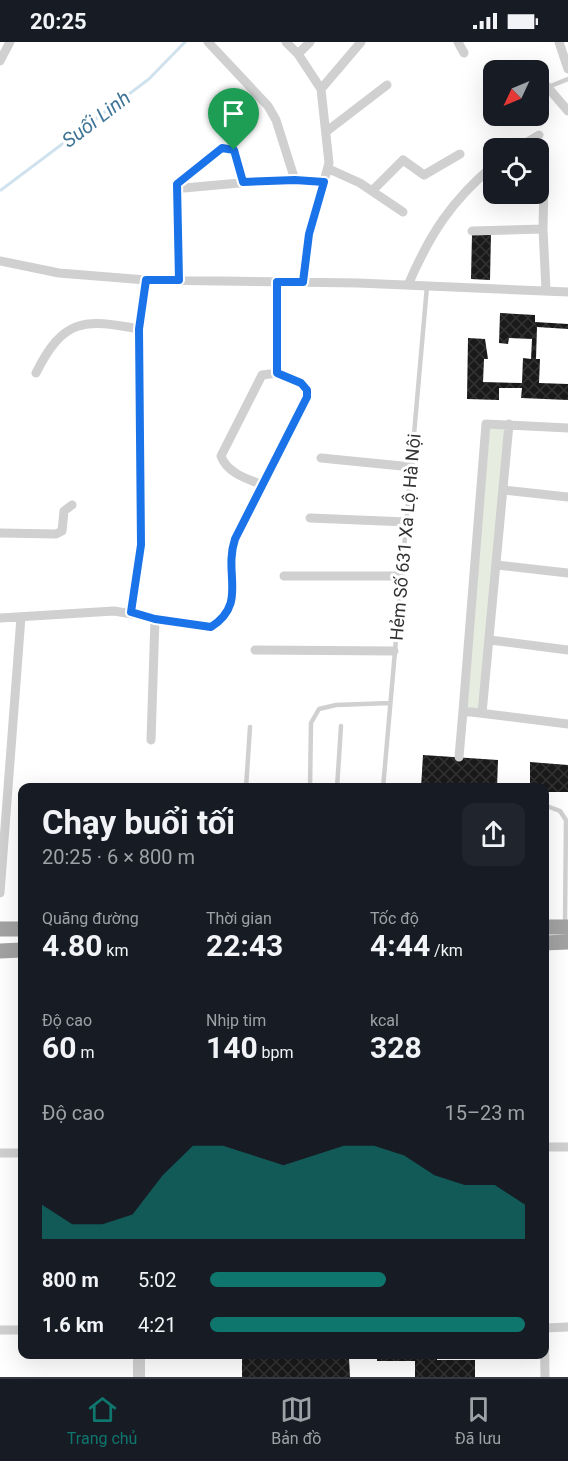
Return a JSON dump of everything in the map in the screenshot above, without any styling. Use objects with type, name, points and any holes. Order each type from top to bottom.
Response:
[{"type":"highway","points":[[549,927],[567,927]]},
{"type":"highway","points":[[0,929],[18,929]]},
{"type":"highway","points":[[549,943],[568,942]]},
{"type":"highway","points":[[0,951],[18,950]]},
{"type":"street","points":[[0,60],[10,42]]},
{"type":"street","points":[[208,42],[268,106],[276,120],[295,180]]},
{"type":"street","points":[[286,42],[298,54],[321,89],[327,131],[329,169],[309,234],[303,282]]},
{"type":"street","points":[[298,54],[310,42]]},
{"type":"street","points":[[321,89],[361,42]]},
{"type":"street","points":[[458,42],[464,53]]},
{"type":"street","points":[[559,42],[568,69]]},
{"type":"street","points":[[327,131],[387,85]]},
{"type":"street","points":[[549,88],[568,111]]},
{"type":"street","points":[[534,138],[539,135]]},
{"type":"street","points":[[177,184],[222,148],[234,150],[243,182]]},
{"type":"street","points":[[372,191],[403,160],[424,175],[460,154]]},
{"type":"street","points":[[329,169],[372,191],[403,213]]},
{"type":"street","points":[[408,285],[432,234],[446,213],[465,189],[483,174]]},
{"type":"street","points":[[177,184],[184,188],[243,182],[295,180],[324,182]]},
{"type":"street","points":[[177,184],[179,280]]},
{"type":"street","points":[[543,204],[546,290]]},
{"type":"street","points":[[472,231],[543,229]]},
{"type":"street","points":[[0,261],[59,273],[146,280],[303,282],[568,292]]},
{"type":"street","points":[[131,612],[141,545],[139,329],[146,280]]},
{"type":"street","points":[[277,282],[277,373]]},
{"type":"street","points":[[36,373],[47,351],[64,332],[82,325],[105,323],[139,329]]},
{"type":"street","points":[[0,618],[131,612],[155,619],[211,627],[225,618],[232,603],[231,551],[307,397],[307,390],[301,383],[277,373],[262,375],[221,456],[224,464],[232,471],[263,485]]},
{"type":"street","points":[[459,757],[486,424],[568,428]]},
{"type":"street","points":[[482,713],[509,424]]},
{"type":"street","points":[[321,458],[412,467]]},
{"type":"street","points":[[504,490],[568,497]]},
{"type":"street","points":[[0,533],[57,534],[62,531],[64,511],[72,505]]},
{"type":"street","points":[[310,518],[407,522]]},
{"type":"street","points":[[497,565],[568,573]]},
{"type":"street","points":[[284,576],[401,576]]},
{"type":"street","points":[[0,893],[21,617]]},
{"type":"street","points":[[151,740],[155,619]]},
{"type":"street","points":[[490,640],[568,650]]},
{"type":"street","points":[[255,650],[394,651]]},
{"type":"street","points":[[463,711],[568,724]]},
{"type":"street","points":[[549,1147],[568,1147]]},
{"type":"street","points":[[0,1153],[18,1153]]},
{"type":"street","points":[[549,1328],[568,1327]]},
{"type":"street","points":[[0,1330],[18,1330]]},
{"type":"street","points":[[139,1359],[139,1377]]},
{"type":"street","points":[[545,1359],[545,1377]]},
{"type":"lane","points":[[549,87],[568,79]]},
{"type":"lane","name":"Hẻm Số 631 Xa Lộ Hà Nội","points":[[384,783],[394,651],[428,286]]},
{"type":"lane","points":[[310,783],[311,723],[319,709],[336,705],[390,703]]},
{"type":"lane","points":[[337,783],[341,726]]},
{"type":"lane","points":[[246,783],[250,728]]},
{"type":"lane","points":[[549,807],[560,811],[566,820],[567,927]]},
{"type":"shaded area","points":[[490,428],[505,428],[479,709],[467,708]]},
{"type":"building","points":[[472,234],[491,234],[490,280],[471,279]]},
{"type":"building","points":[[500,313],[535,315],[535,322],[568,324],[568,329],[537,327],[536,359],[540,359],[539,383],[568,384],[568,400],[521,398],[522,388],[499,388],[499,400],[467,399],[468,338],[485,339],[488,359],[484,359],[483,382],[522,383],[523,358],[531,359],[532,339],[509,338],[508,344],[499,343]]},
{"type":"building","points":[[423,755],[498,760],[497,783],[421,783]]},
{"type":"building","points":[[530,762],[568,765],[568,792],[549,792],[549,783],[530,783]]},
{"type":"building","points":[[242,1359],[349,1359],[350,1377],[242,1377]]},
{"type":"building","points":[[377,1359],[475,1360],[475,1377],[415,1377],[415,1361],[377,1361]]},
{"type":"waterway","name":"Suối Linh","points":[[1,190],[149,79],[185,42]]},
{"type":"route","points":[[222,148],[234,150],[243,182],[295,180],[324,182],[309,234],[303,282],[277,282],[277,373],[301,383],[307,390],[307,397],[235,539],[229,565],[232,603],[225,618],[211,627],[155,619],[131,612],[141,545],[139,329],[146,280],[179,280],[177,184],[207,157],[222,148]]}]
